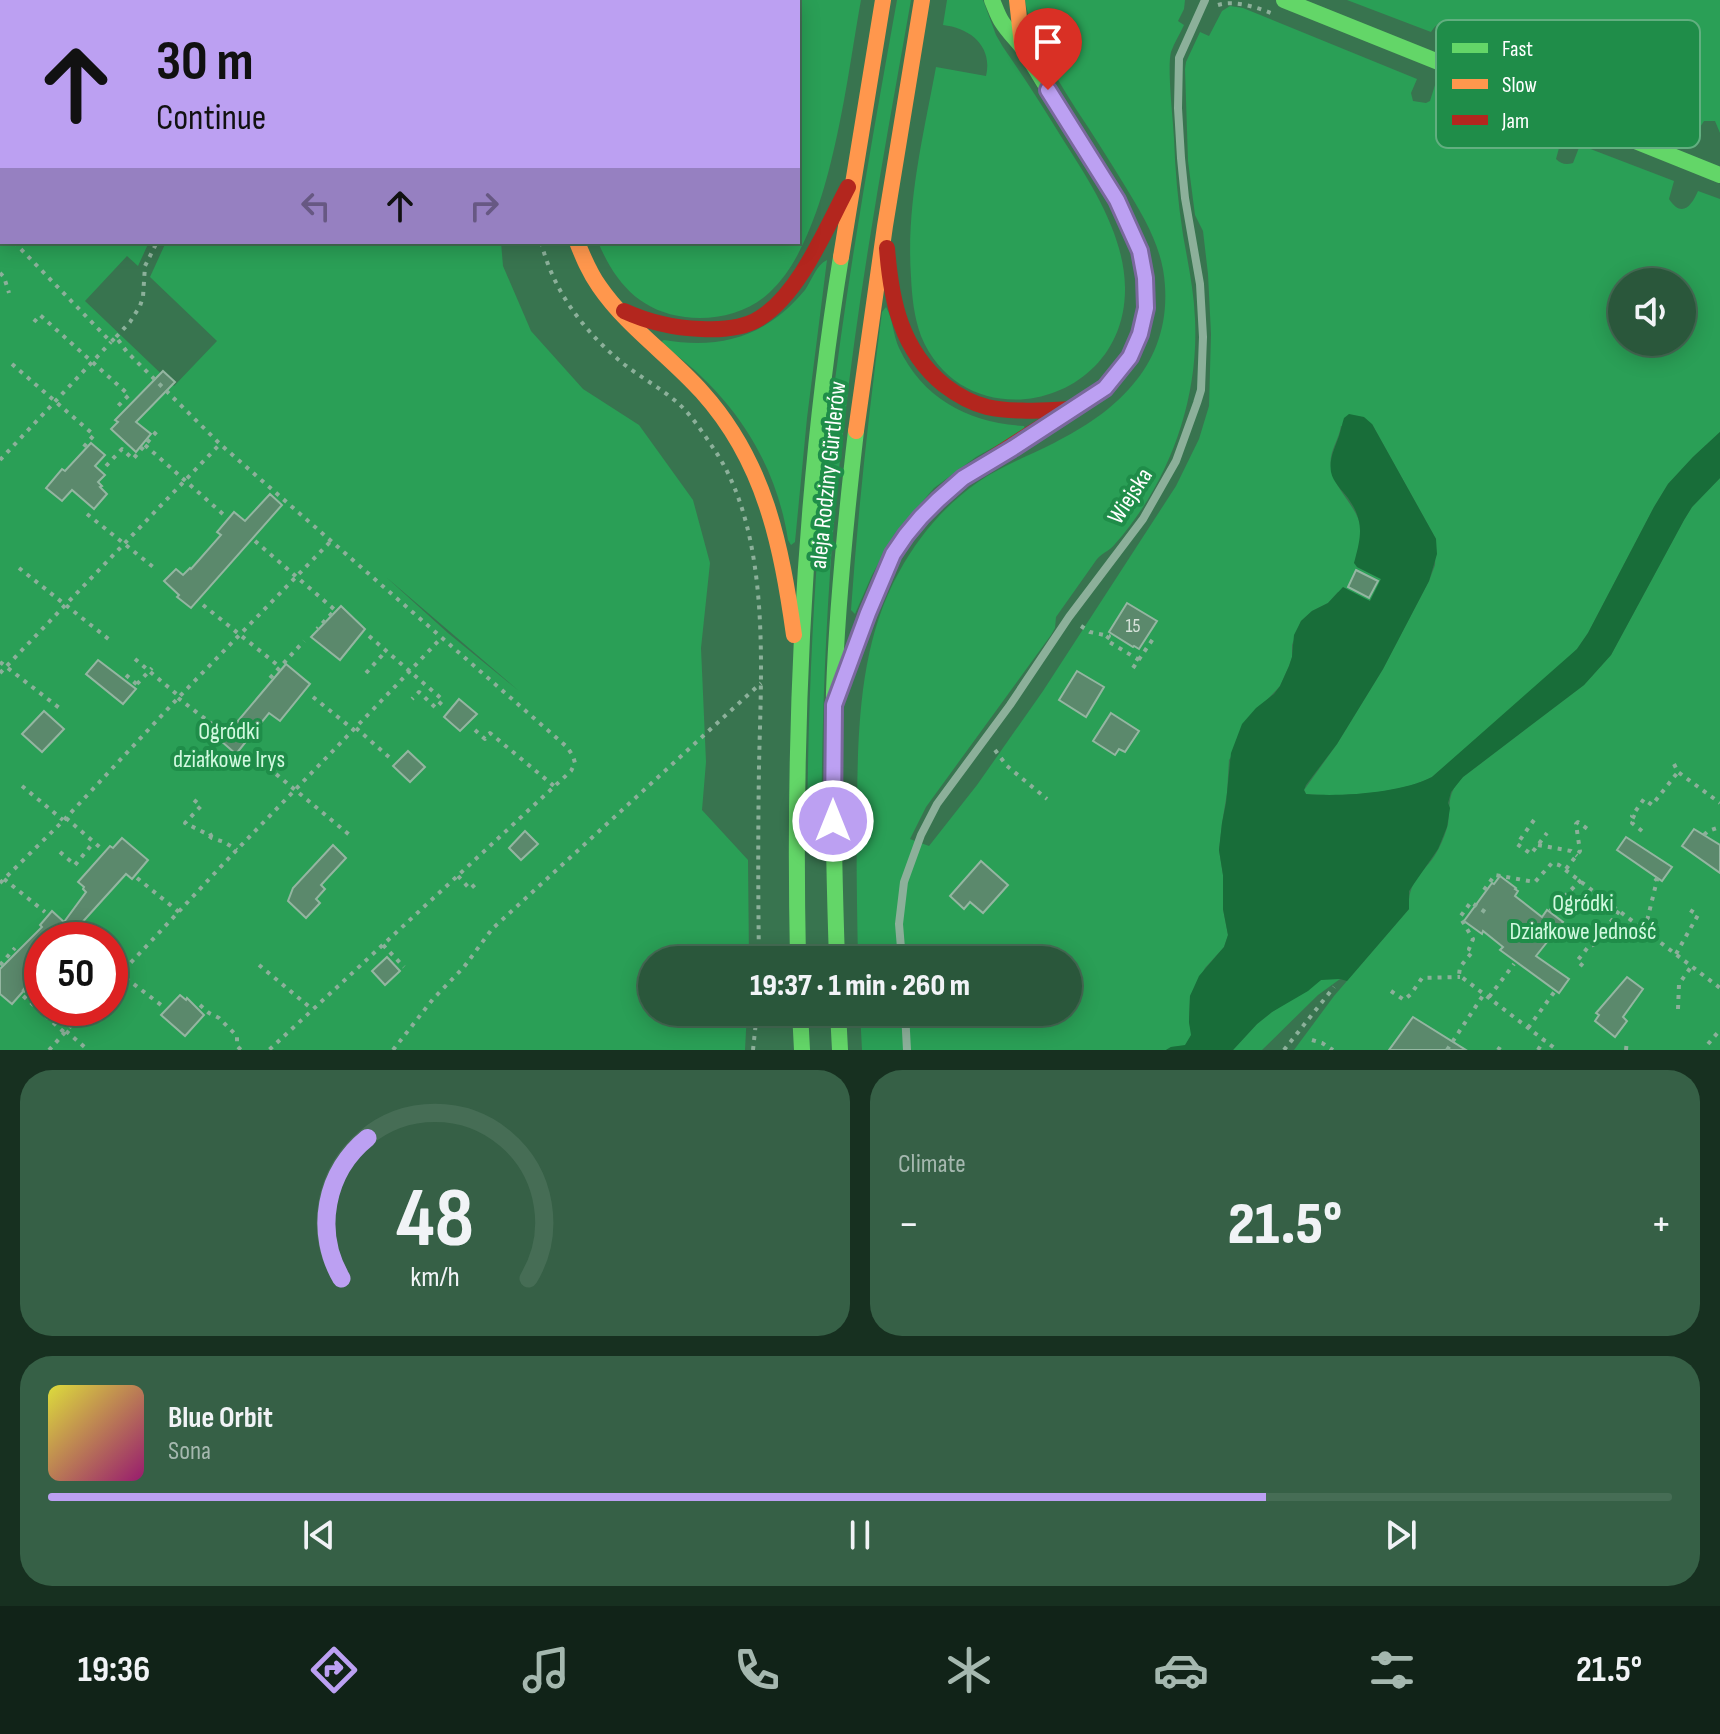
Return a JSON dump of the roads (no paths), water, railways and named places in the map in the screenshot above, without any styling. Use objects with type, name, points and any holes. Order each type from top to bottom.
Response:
[{"type":"main road","name":"aleja Rodziny Gürtlerów","points":[[798,946],[799,671],[807,552],[835,295],[883,0]]},
{"type":"main road","name":"aleja Rodziny Gürtlerów","points":[[837,946],[833,844],[834,705],[851,466],[884,220],[922,0]]},
{"type":"main road","points":[[834,705],[879,586],[893,554],[906,535],[963,478],[1105,388],[1130,357],[1146,308],[1140,251],[1125,214],[1022,47],[1001,21],[992,0]]},
{"type":"main road","points":[[1017,0],[1022,47]]},
{"type":"main road","points":[[1284,0],[1436,61]]},
{"type":"main road","points":[[1653,148],[1720,175]]},
{"type":"main road","points":[[619,309],[644,320],[692,329],[724,330],[758,320],[781,302],[797,282],[854,175]]},
{"type":"main road","points":[[884,220],[890,276],[903,332],[929,370],[953,392],[987,407],[1031,411],[1075,409]]},
{"type":"main road","points":[[578,244],[586,266],[601,290],[700,390],[725,419],[754,466],[773,519],[787,580],[799,671]]},
{"type":"main road","points":[[801,1026],[802,1050]]},
{"type":"main road","points":[[839,1026],[840,1050]]},
{"type":"street","name":"Wiejska","points":[[901,946],[899,924],[904,882],[921,835],[937,804],[1069,617],[1143,519],[1186,437],[1201,390],[1203,337],[1200,284],[1185,198],[1178,108],[1179,58],[1205,0]]},
{"type":"street","points":[[906,1026],[907,1050]]},
{"type":"park label","name":"Ogródki działkowe Irys","points":[[229,745]]},
{"type":"park label","name":"Ogródki Działkowe Jedność","points":[[1583,917]]}]
